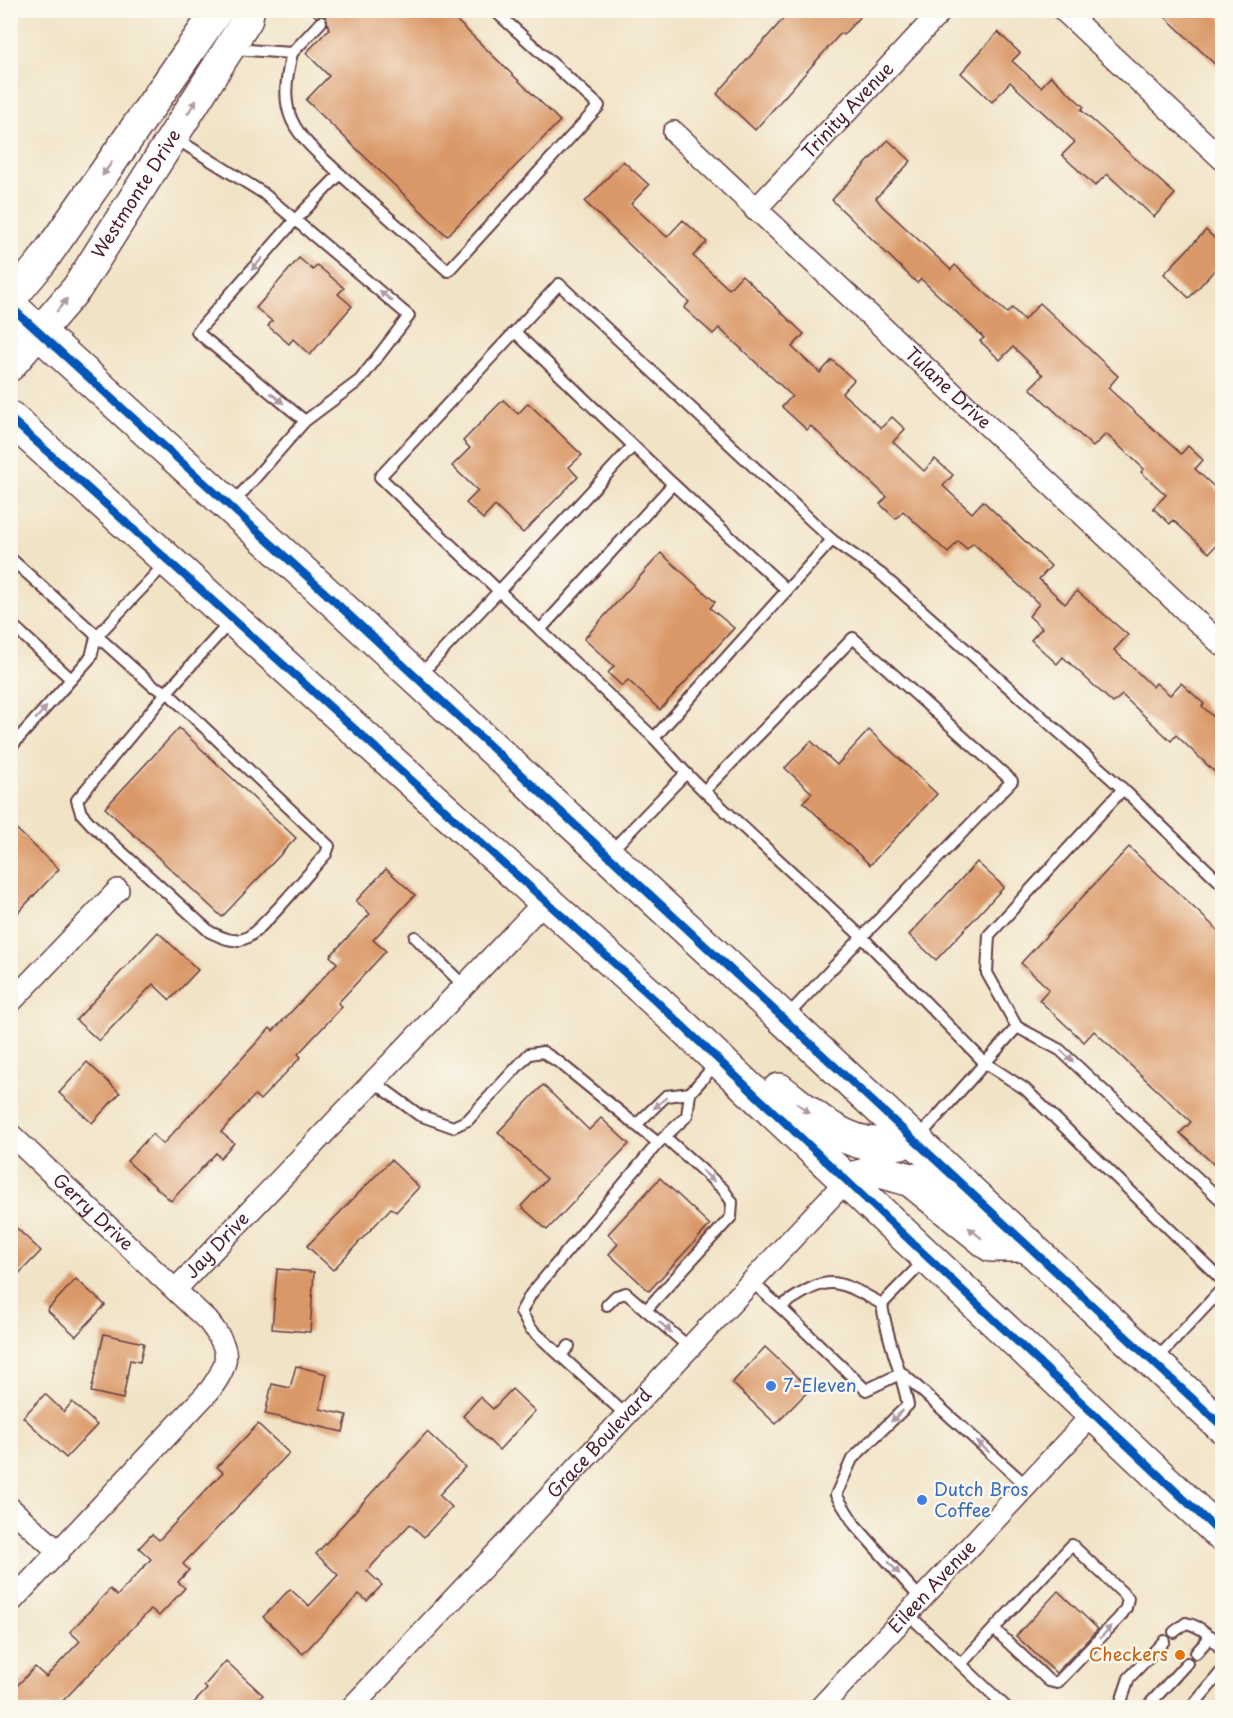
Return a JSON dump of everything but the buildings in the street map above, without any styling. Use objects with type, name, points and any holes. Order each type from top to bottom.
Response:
[{"type":"main road","points":[[10,306],[231,505],[917,1140],[1222,1426]]},
{"type":"main road","points":[[10,418],[654,999],[1222,1535]]},
{"type":"main road","points":[[654,999],[727,1048],[814,1118],[845,1136],[876,1144],[917,1140]]},
{"type":"main road","points":[[848,1180],[880,1172],[911,1180],[991,1245],[1029,1245]]},
{"type":"street","name":"Westmonte Drive","points":[[10,366],[76,288],[229,49],[247,20],[249,10]]},
{"type":"street","name":"Trinity Avenue","points":[[755,210],[942,10]]},
{"type":"street","points":[[1063,10],[1222,159]]},
{"type":"street","name":"Westmonte Drive","points":[[10,300],[40,263],[210,13]]},
{"type":"street","name":"Tulane Drive","points":[[674,132],[1222,645]]},
{"type":"street","points":[[10,1003],[118,890]]},
{"type":"street","name":"Jay Drive","points":[[10,1603],[210,1390],[222,1373],[227,1355],[221,1338],[176,1289],[546,900]]},
{"type":"street","name":"Gerry Drive","points":[[10,1134],[176,1289]]},
{"type":"street","name":"Grace Boulevard","points":[[351,1707],[848,1180]]},
{"type":"street","name":"Eileen Avenue","points":[[820,1707],[1094,1413]]},
{"type":"street","points":[[10,1508],[59,1552]]},
{"type":"lane","points":[[321,22],[292,53],[286,111],[305,142],[448,271],[599,106],[494,10]]},
{"type":"lane","points":[[229,49],[292,53]]},
{"type":"lane","points":[[173,136],[263,193],[409,316],[360,380],[305,421],[231,505]]},
{"type":"lane","points":[[305,421],[197,333],[295,219],[340,174]]},
{"type":"lane","points":[[1222,884],[1123,789],[881,574],[832,540],[559,284],[380,477],[654,738],[704,791],[862,937],[985,1063],[1025,1089],[1222,1280]]},
{"type":"lane","points":[[515,332],[787,590]]},
{"type":"lane","points":[[417,678],[633,446]]},
{"type":"lane","points":[[540,630],[673,484]]},
{"type":"lane","points":[[654,738],[832,540]]},
{"type":"lane","points":[[10,558],[153,686],[167,692],[329,846],[326,854],[245,939],[227,940],[210,932],[91,824],[81,813],[76,800],[167,692],[232,618]]},
{"type":"lane","points":[[10,748],[91,657],[96,637],[168,561]]},
{"type":"lane","points":[[10,623],[71,679]]},
{"type":"lane","points":[[704,791],[853,638],[1012,782],[785,1018]]},
{"type":"lane","points":[[608,854],[686,773]]},
{"type":"lane","points":[[1123,789],[989,935],[987,973],[1017,1027],[1060,1050],[1222,1201]]},
{"type":"lane","points":[[415,937],[464,986]]},
{"type":"lane","points":[[917,1140],[1017,1027]]},
{"type":"lane","points":[[373,1081],[419,1115],[453,1127],[468,1120],[529,1054],[543,1052],[560,1063],[636,1125],[662,1140],[723,1189],[732,1202],[731,1217],[646,1310]]},
{"type":"lane","points":[[626,1415],[530,1328],[521,1312],[531,1294],[662,1140],[687,1116],[690,1093],[720,1060]]},
{"type":"lane","points":[[636,1125],[666,1096],[690,1093]]},
{"type":"lane","points":[[882,1304],[928,1257]]},
{"type":"lane","points":[[752,1282],[866,1390],[902,1374]]},
{"type":"lane","points":[[780,1307],[814,1285],[843,1282],[882,1304]]},
{"type":"lane","points":[[1154,1362],[1222,1289]]},
{"type":"lane","points":[[607,1305],[616,1296],[626,1293],[690,1348]]},
{"type":"lane","points":[[882,1304],[885,1328],[902,1374],[909,1405],[852,1459],[836,1495],[915,1607],[961,1664],[1007,1707]]},
{"type":"lane","points":[[561,1355],[569,1346]]},
{"type":"lane","points":[[902,1374],[1027,1486]]},
{"type":"lane","points":[[961,1664],[1072,1545],[1128,1598],[1126,1608],[1120,1617],[1057,1683],[1049,1681],[994,1629]]},
{"type":"lane","points":[[1174,1632],[1186,1623],[1196,1626],[1210,1636],[1222,1651]]},
{"type":"lane","points":[[1196,1653],[1210,1636]]},
{"type":"lane","points":[[1119,1707],[1129,1678],[1164,1641]]},
{"type":"lane","points":[[1146,1707],[1187,1663]]},
{"type":"lane","points":[[1191,1707],[1222,1671]]},
{"type":"cycle path","points":[[10,306],[333,600],[1222,1426]]},
{"type":"cycle path","points":[[10,418],[654,999],[1222,1535]]},
{"type":"place","name":"7-Eleven","points":[[771,1386]]},
{"type":"place","name":"Dutch Bros Coffee","points":[[922,1500]]},
{"type":"place","name":"Checkers","points":[[1180,1655]]}]
